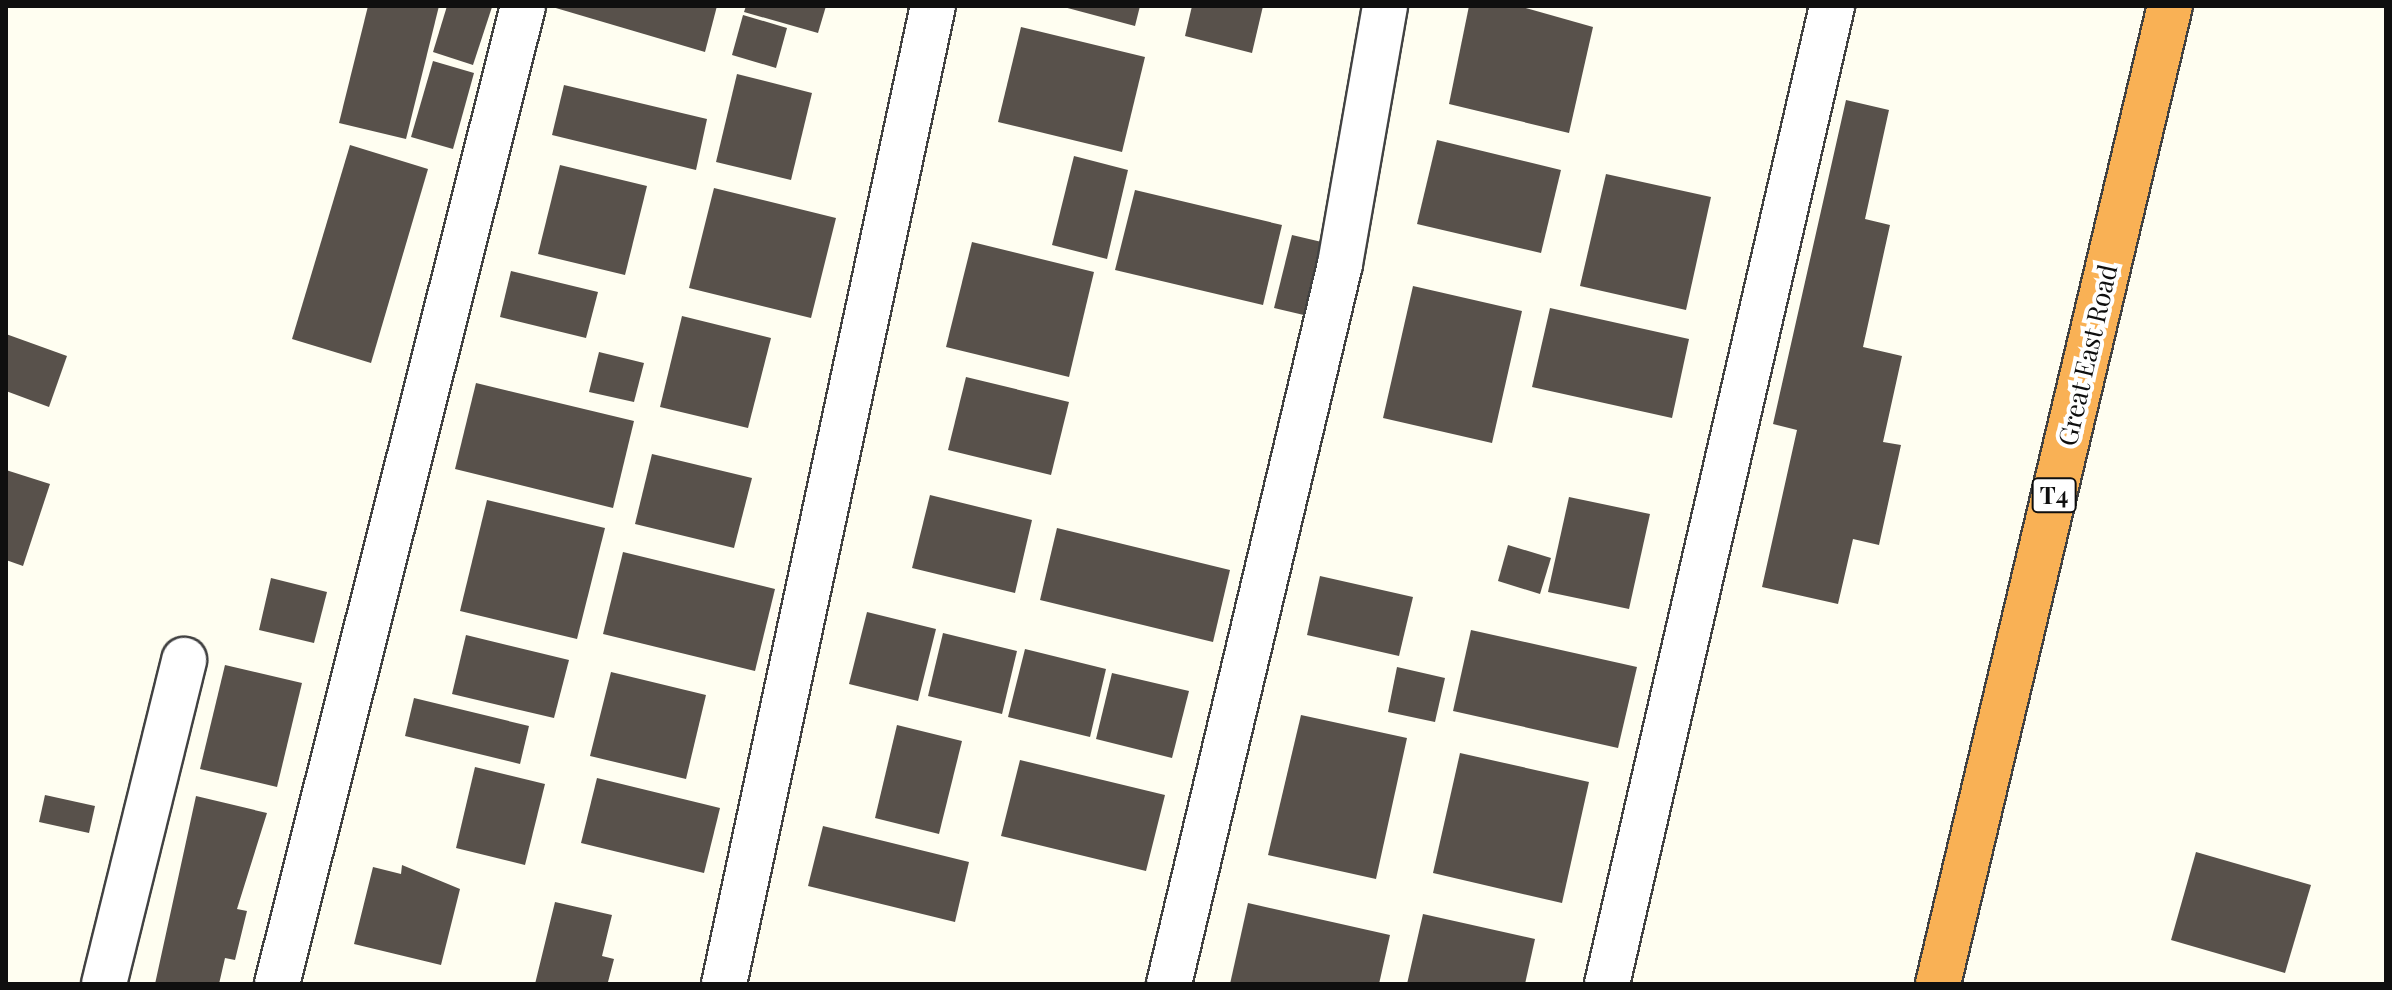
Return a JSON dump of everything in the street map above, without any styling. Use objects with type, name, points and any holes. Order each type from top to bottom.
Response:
[{"type":"highway","name":"Great East Road","points":[[1938,984],[2170,6]]},
{"type":"street","points":[[277,984],[523,6]]},
{"type":"street","points":[[724,984],[933,6]]},
{"type":"street","points":[[1169,984],[1340,264],[1385,6]]},
{"type":"street","points":[[1607,984],[1832,6]]},
{"type":"street","points":[[104,984],[184,660]]},
{"type":"building","points":[[368,6],[439,6],[406,139],[339,123]]},
{"type":"building","points":[[447,6],[492,7],[473,65],[433,52]]},
{"type":"building","points":[[549,6],[717,6],[705,52]]},
{"type":"building","points":[[746,6],[826,6],[818,33],[744,12]]},
{"type":"building","points":[[1060,6],[1140,6],[1135,26]]},
{"type":"building","points":[[1192,6],[1263,6],[1252,53],[1185,36]]},
{"type":"building","points":[[1469,6],[1519,6],[1593,27],[1569,133],[1449,104]]},
{"type":"building","points":[[743,15],[787,28],[776,68],[732,55]]},
{"type":"building","points":[[1021,27],[1145,57],[1122,152],[998,122]]},
{"type":"building","points":[[433,61],[474,73],[453,149],[411,137]]},
{"type":"building","points":[[737,74],[812,93],[791,180],[716,162]]},
{"type":"building","points":[[564,85],[707,119],[696,170],[552,135]]},
{"type":"building","points":[[1846,100],[1889,110],[1865,219],[1890,225],[1863,347],[1902,356],[1883,442],[1901,445],[1879,545],[1853,539],[1838,604],[1762,587],[1797,430],[1773,424]]},
{"type":"building","points":[[1437,140],[1561,170],[1541,253],[1417,224]]},
{"type":"building","points":[[350,145],[428,169],[371,363],[292,339]]},
{"type":"building","points":[[1074,156],[1128,170],[1107,259],[1052,245]]},
{"type":"building","points":[[560,165],[647,186],[625,275],[538,254]]},
{"type":"building","points":[[1606,174],[1711,197],[1686,310],[1580,286]]},
{"type":"building","points":[[714,188],[836,218],[811,318],[689,288]]},
{"type":"building","points":[[1135,190],[1282,225],[1263,305],[1115,270]]},
{"type":"building","points":[[1292,235],[1326,243],[1308,316],[1274,308]]},
{"type":"building","points":[[972,242],[1094,272],[1069,377],[946,347]]},
{"type":"building","points":[[511,271],[598,292],[586,338],[500,317]]},
{"type":"building","points":[[1413,286],[1522,311],[1492,443],[1383,418]]},
{"type":"building","points":[[1550,308],[1689,339],[1672,418],[1532,387]]},
{"type":"building","points":[[682,316],[771,338],[748,428],[660,407]]},
{"type":"building","points":[[6,334],[67,356],[49,407],[6,391]]},
{"type":"building","points":[[599,352],[644,363],[634,402],[589,392]]},
{"type":"building","points":[[966,377],[1069,402],[1051,475],[948,450]]},
{"type":"building","points":[[476,383],[634,421],[613,508],[455,469]]},
{"type":"building","points":[[652,454],[752,478],[734,548],[635,524]]},
{"type":"building","points":[[6,470],[50,484],[23,566],[6,560]]},
{"type":"building","points":[[930,495],[1032,520],[1015,593],[912,568]]},
{"type":"building","points":[[1569,497],[1650,514],[1629,609],[1548,592]]},
{"type":"building","points":[[487,500],[605,528],[577,639],[460,611]]},
{"type":"building","points":[[1057,528],[1230,570],[1213,642],[1040,600]]},
{"type":"building","points":[[1508,545],[1551,558],[1540,594],[1498,581]]},
{"type":"building","points":[[623,552],[775,589],[755,671],[603,634]]},
{"type":"building","points":[[1320,576],[1413,597],[1399,656],[1307,635]]},
{"type":"building","points":[[271,578],[327,592],[314,643],[259,630]]},
{"type":"building","points":[[867,612],[936,629],[918,701],[849,684]]},
{"type":"building","points":[[1471,630],[1637,667],[1618,748],[1453,711]]},
{"type":"building","points":[[943,633],[1017,651],[1002,714],[928,696]]},
{"type":"building","points":[[466,635],[569,660],[554,718],[452,694]]},
{"type":"building","points":[[1025,649],[1106,669],[1090,737],[1008,717]]},
{"type":"building","points":[[225,665],[302,683],[277,787],[200,769]]},
{"type":"building","points":[[1397,667],[1445,678],[1435,722],[1388,712]]},
{"type":"building","points":[[611,672],[706,695],[686,779],[590,756]]},
{"type":"building","points":[[1112,673],[1189,691],[1172,758],[1096,739]]},
{"type":"building","points":[[414,698],[529,726],[520,764],[405,736]]},
{"type":"building","points":[[1301,715],[1407,738],[1376,879],[1268,855]]},
{"type":"building","points":[[897,725],[962,741],[939,834],[875,818]]},
{"type":"building","points":[[1460,753],[1589,782],[1562,903],[1433,873]]},
{"type":"building","points":[[1020,760],[1165,795],[1146,871],[1001,836]]},
{"type":"building","points":[[475,767],[545,784],[525,865],[456,848]]},
{"type":"building","points":[[597,778],[720,808],[704,873],[581,843]]},
{"type":"building","points":[[45,795],[95,806],[89,833],[39,822]]},
{"type":"building","points":[[196,796],[267,813],[237,909],[247,911],[235,960],[225,958],[219,984],[155,984]]},
{"type":"building","points":[[823,826],[969,862],[955,922],[808,886]]},
{"type":"building","points":[[2196,852],[2311,885],[2285,973],[2171,940]]},
{"type":"building","points":[[402,865],[460,889],[441,965],[354,944],[373,867],[401,874]]},
{"type":"building","points":[[555,902],[612,915],[602,956],[614,959],[608,982],[535,984]]},
{"type":"building","points":[[1248,903],[1390,935],[1379,984],[1230,984]]},
{"type":"building","points":[[1423,914],[1535,939],[1525,984],[1407,984]]}]
